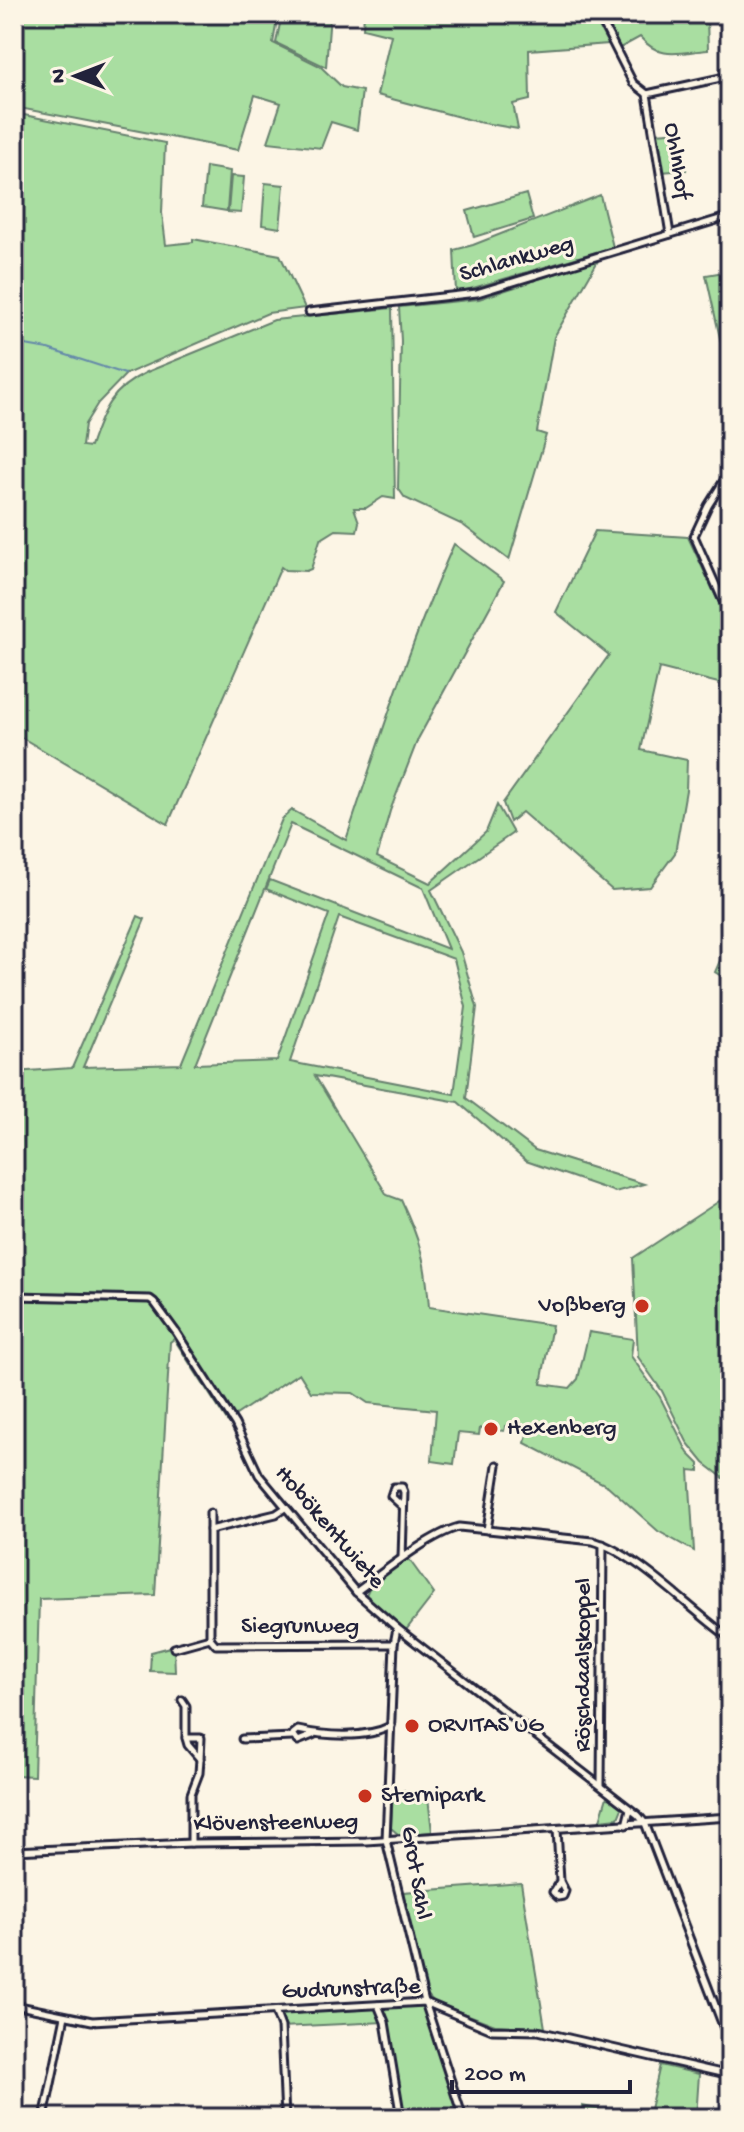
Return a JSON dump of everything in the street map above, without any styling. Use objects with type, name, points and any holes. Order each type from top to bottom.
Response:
[{"type":"street","points":[[598,14],[633,83],[642,93],[730,76]]},
{"type":"street","name":"Ohlnhof","points":[[647,94],[670,234]]},
{"type":"street","name":"Schlankweg","points":[[309,312],[477,293],[730,216]]},
{"type":"street","points":[[730,471],[694,536],[730,617]]},
{"type":"street","name":"Hobökentwiete","points":[[14,1296],[150,1299],[176,1332],[235,1424],[259,1475],[356,1592],[397,1628],[645,1823]]},
{"type":"street","points":[[487,1530],[497,1465]]},
{"type":"street","points":[[402,1559],[403,1507]]},
{"type":"street","points":[[210,1530],[276,1514],[285,1508]]},
{"type":"street","name":"Siegrunweg","points":[[210,1513],[210,1638],[216,1645],[394,1644]]},
{"type":"street","points":[[356,1592],[402,1559],[453,1529],[603,1544],[647,1572],[699,1617],[730,1638]]},
{"type":"street","name":"Röschdaalskoppel","points":[[601,1786],[603,1544]]},
{"type":"street","name":"Grot Sahl","points":[[397,1628],[386,1840],[425,2002],[463,2118]]},
{"type":"street","name":"Siegrunweg","points":[[174,1648],[210,1638]]},
{"type":"street","points":[[182,1700],[186,1706],[186,1738],[200,1759]]},
{"type":"street","points":[[242,1739],[293,1736],[294,1731],[298,1730],[313,1735],[379,1733],[392,1726]]},
{"type":"street","points":[[379,1733],[391,1740]]},
{"type":"street","points":[[186,1738],[201,1738],[199,1773],[191,1794],[191,1843]]},
{"type":"street","points":[[626,1825],[630,1809]]},
{"type":"street","name":"Klövensteenweg","points":[[14,1851],[191,1843],[386,1840],[730,1817]]},
{"type":"street","points":[[645,1823],[730,2044]]},
{"type":"street","points":[[557,1829],[560,1881]]},
{"type":"street","name":"Gudrunstraße","points":[[14,2005],[92,2021],[425,2002],[492,2030],[538,2031],[730,2075]]},
{"type":"street","points":[[378,2005],[385,2022],[401,2118]]},
{"type":"street","points":[[275,2011],[281,2027],[285,2118]]},
{"type":"street","points":[[44,2118],[65,2016]]},
{"type":"green space","points":[[14,14],[278,14],[273,43],[320,66],[342,87],[362,91],[357,130],[331,122],[321,148],[268,142],[281,103],[255,95],[238,150],[14,107]]},
{"type":"green space","points":[[282,14],[330,14],[326,67],[276,43]]},
{"type":"green space","points":[[364,14],[592,14],[608,44],[529,50],[530,100],[513,104],[518,129],[478,122],[377,95],[391,35],[363,28]]},
{"type":"green space","points":[[604,14],[727,16],[707,17],[708,50],[671,53],[655,49],[640,37],[620,48]]},
{"type":"green space","points":[[14,113],[165,143],[162,213],[166,245],[193,242],[193,239],[280,255],[305,308],[268,313],[126,374],[98,403],[85,424],[82,446],[90,447],[99,422],[116,394],[147,372],[274,320],[392,308],[395,499],[383,497],[366,508],[354,508],[359,522],[357,531],[336,530],[320,540],[311,569],[285,570],[281,567],[168,824],[14,733]]},
{"type":"green space","points":[[681,131],[686,170],[661,172],[656,133]]},
{"type":"green space","points":[[206,167],[230,171],[227,211],[202,207]]},
{"type":"green space","points":[[231,176],[244,177],[241,213],[228,212]]},
{"type":"green space","points":[[265,183],[284,185],[280,228],[262,225]]},
{"type":"green space","points":[[526,194],[533,219],[474,237],[467,211]]},
{"type":"green space","points":[[600,195],[613,247],[456,293],[454,250]]},
{"type":"green space","points":[[599,259],[554,337],[537,432],[546,435],[509,560],[463,525],[405,498],[398,488],[399,307],[479,299]]},
{"type":"green space","points":[[730,271],[730,347],[722,347],[706,275]]},
{"type":"green space","points":[[595,531],[688,537],[730,626],[730,686],[659,668],[641,750],[687,760],[686,790],[675,853],[650,887],[612,890],[522,812],[510,822],[503,803],[609,655],[556,612]]},
{"type":"green space","points":[[454,544],[504,581],[418,739],[390,811],[377,857],[430,883],[486,832],[497,805],[513,833],[431,890],[461,952],[477,1007],[466,1098],[535,1150],[644,1184],[615,1192],[526,1161],[458,1102],[315,1076],[387,1195],[401,1200],[421,1252],[429,1307],[552,1325],[541,1384],[570,1388],[578,1379],[589,1332],[633,1339],[631,1356],[660,1397],[688,1453],[699,1464],[699,1471],[689,1470],[694,1551],[658,1531],[608,1486],[525,1443],[528,1430],[505,1426],[504,1431],[480,1428],[479,1435],[458,1433],[454,1464],[432,1461],[436,1410],[368,1403],[353,1393],[311,1392],[299,1373],[227,1421],[174,1339],[170,1342],[155,1595],[39,1599],[34,1776],[14,1775],[14,1072],[72,1068],[138,916],[145,919],[83,1067],[181,1064],[282,819],[292,810],[346,840],[396,691]],"holes":[[[291,824],[423,888],[448,949],[270,880],[266,889],[329,914],[277,1061],[195,1064]],[[339,917],[454,959],[466,1007],[454,1094],[290,1062]]]},
{"type":"green space","points":[[722,956],[730,960],[730,998],[722,991],[726,979],[715,972]]},
{"type":"green space","points":[[730,1194],[730,1483],[704,1463],[687,1442],[662,1391],[638,1357],[633,1258]]},
{"type":"green space","points":[[408,1558],[434,1594],[406,1630],[366,1595],[370,1586]]},
{"type":"green space","points":[[174,1646],[175,1672],[150,1671],[151,1652]]},
{"type":"green space","points":[[393,1790],[404,1790],[404,1796],[428,1797],[432,1832],[399,1835],[391,1828]]},
{"type":"green space","points":[[607,1797],[622,1808],[618,1818],[600,1820]]},
{"type":"green space","points":[[521,1883],[545,2028],[495,2025],[434,2002],[424,1991],[403,1892]]},
{"type":"green space","points":[[425,2002],[463,2118],[441,2118],[438,2111],[401,2118],[385,2022],[281,2027],[275,2012]]},
{"type":"green space","points":[[660,2065],[699,2074],[696,2118],[648,2118]]},
{"type":"green space","points":[[582,2106],[642,2118],[579,2118]]},
{"type":"waterway","points":[[14,343],[48,349],[125,374]]},
{"type":"place","name":"Voßberg","points":[[642,1306]]},
{"type":"place","name":"Hexenberg","points":[[491,1429]]},
{"type":"place","name":"ORVITAS UG","points":[[412,1726]]},
{"type":"place","name":"Sternipark","points":[[365,1796]]}]
